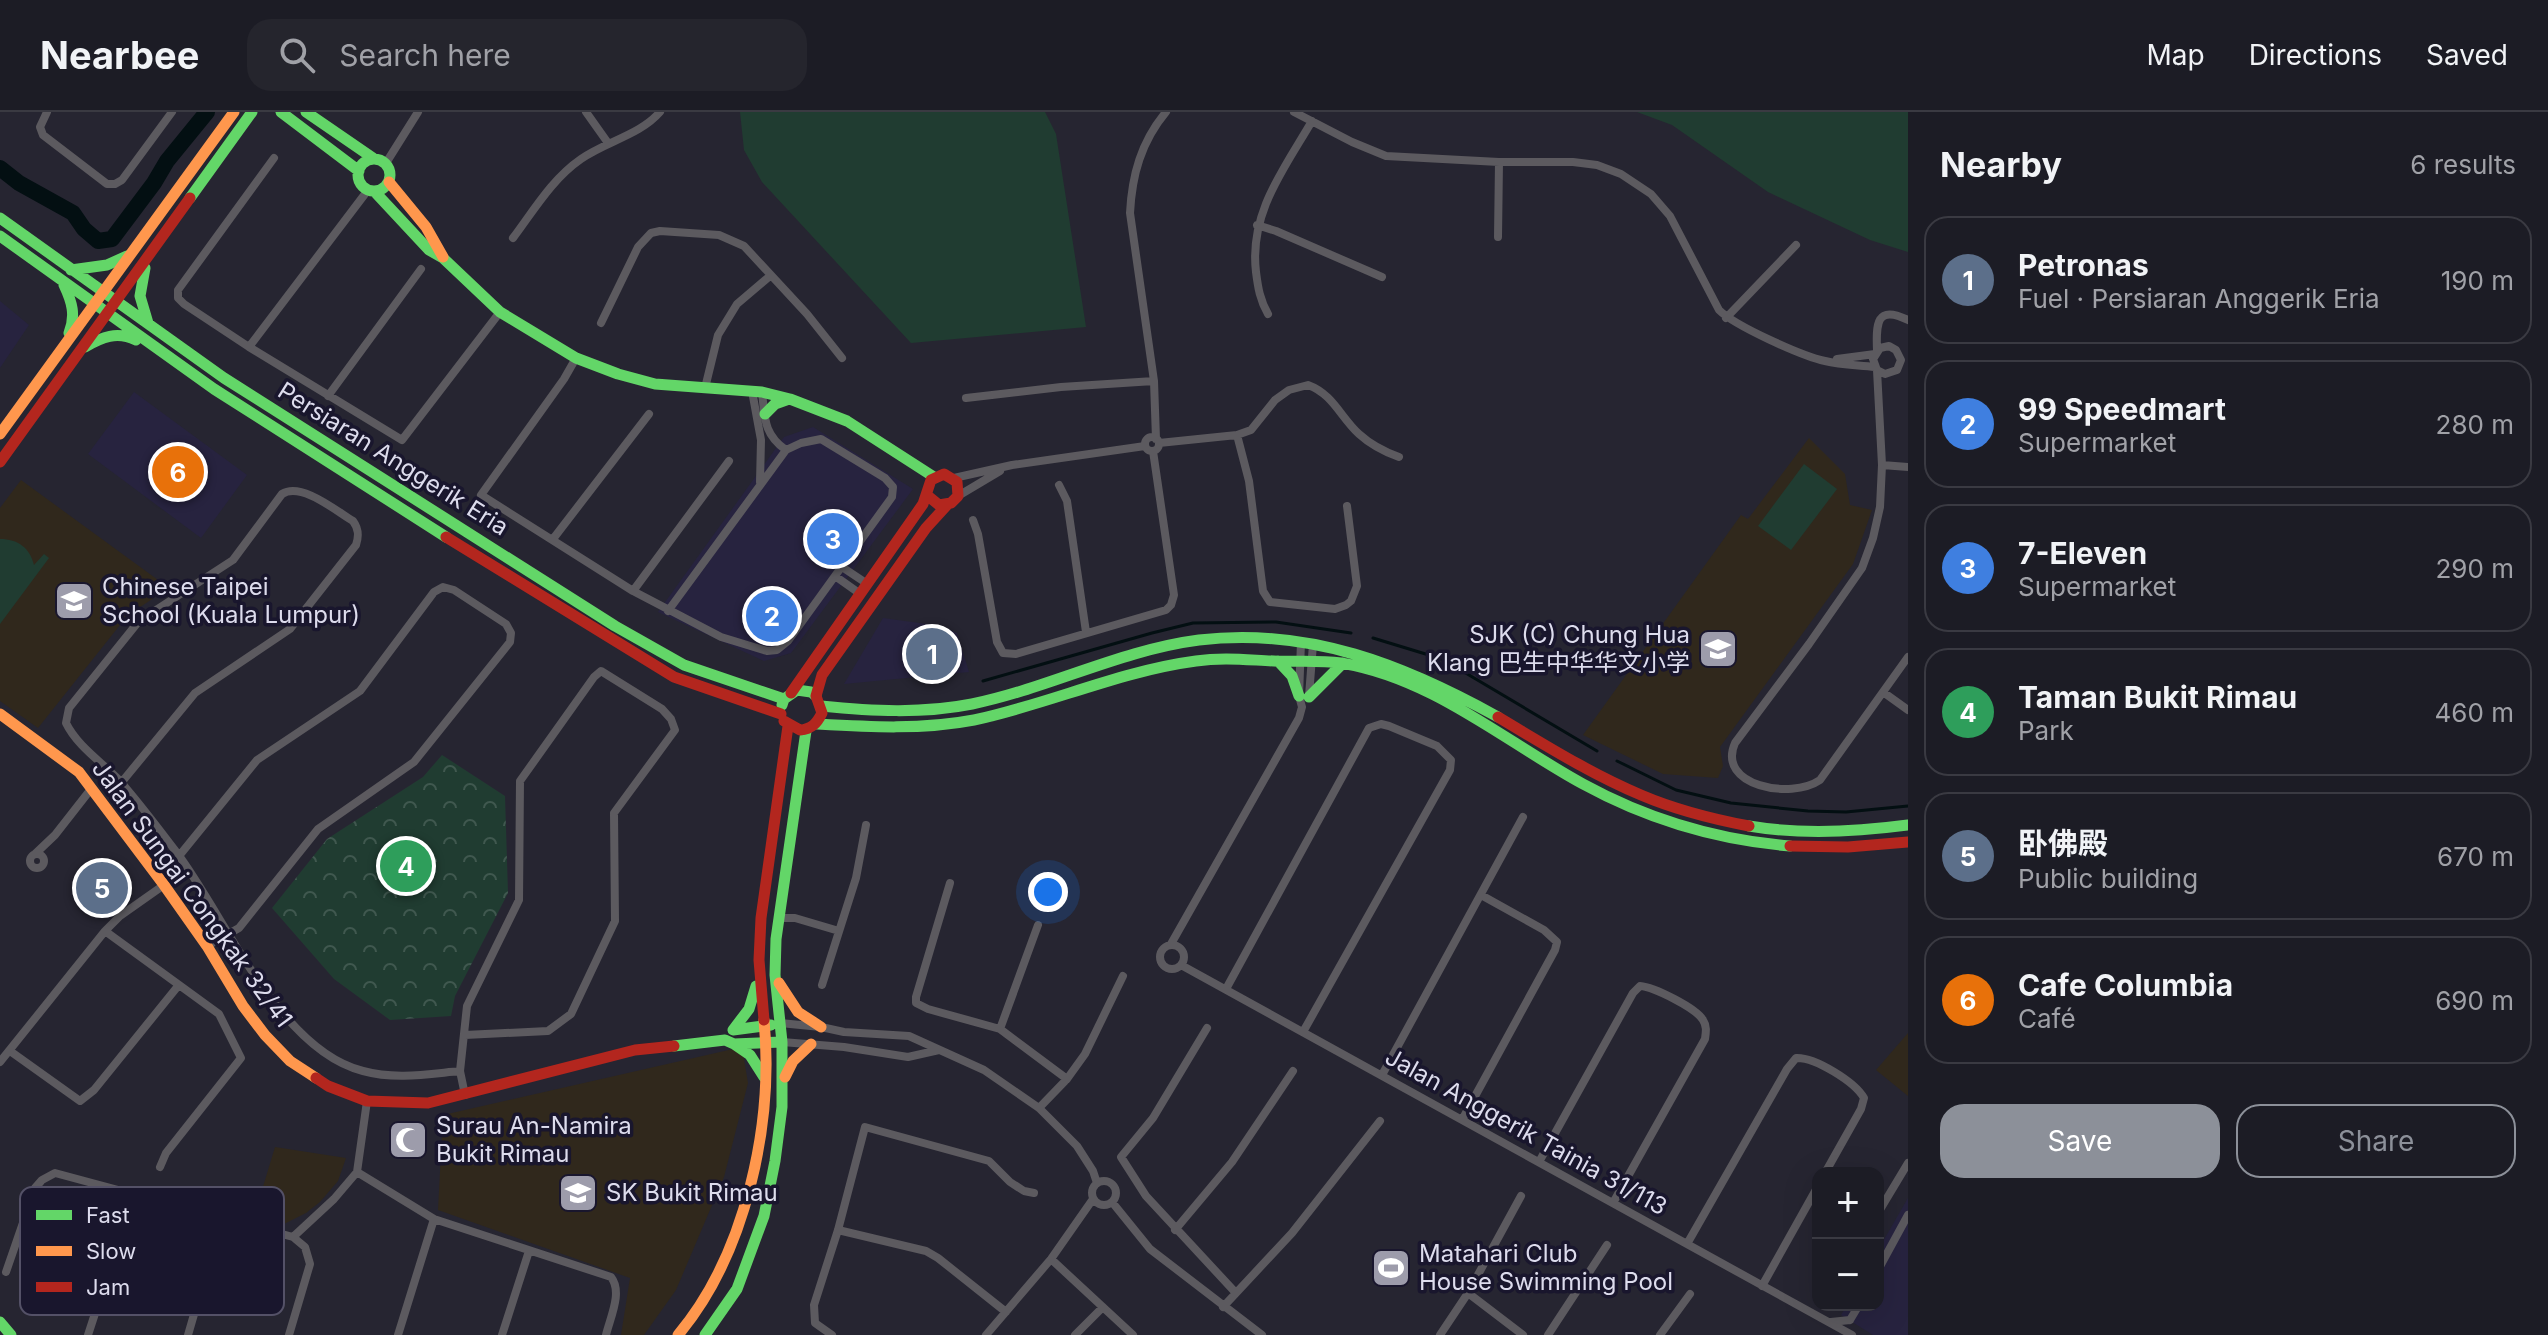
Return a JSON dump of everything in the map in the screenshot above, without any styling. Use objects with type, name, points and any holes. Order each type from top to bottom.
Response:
[{"type":"main road","points":[[0,434],[234,112]]},
{"type":"main road","points":[[0,462],[252,112]]},
{"type":"main road","points":[[281,112],[359,171]]},
{"type":"main road","points":[[306,112],[373,158],[386,163],[390,169],[389,182],[385,187],[371,190]]},
{"type":"main road","points":[[373,158],[361,165],[360,182],[429,250],[443,258],[500,312],[576,358],[655,384],[757,391],[790,399],[847,421],[904,457],[930,486],[936,504],[947,505]]},
{"type":"main road","points":[[389,182],[437,242],[443,258]]},
{"type":"main road","name":"Persiaran Anggerik Eria","points":[[0,218],[224,378],[629,634],[684,665],[788,696]]},
{"type":"main road","name":"Persiaran Anggerik Eria","points":[[0,236],[214,389],[495,568],[674,677],[781,714]]},
{"type":"main road","points":[[71,270],[106,267],[117,263],[136,248]]},
{"type":"main road","points":[[149,256],[138,289],[140,305],[151,328]]},
{"type":"main road","points":[[34,387],[71,330],[75,318],[71,299],[62,281]]},
{"type":"main road","points":[[77,354],[102,339],[123,334],[214,389]]},
{"type":"main road","points":[[765,414],[775,404],[790,399]]},
{"type":"main road","points":[[705,1335],[737,1289],[764,1216],[779,1135],[782,1042],[775,975],[776,939],[811,727],[820,719],[822,675],[926,528],[958,496],[959,486],[954,478],[944,474],[930,486],[788,696],[781,714],[793,730],[811,727],[950,724],[1179,664],[1236,658],[1306,659],[1343,663],[1383,673],[1446,700],[1605,797],[1660,819],[1713,835],[1774,845],[1818,848],[1902,843]]},
{"type":"main road","points":[[788,696],[804,690],[819,701],[902,710],[972,704],[1187,642],[1241,639],[1307,643],[1362,655],[1433,682],[1467,698],[1613,783],[1718,820],[1789,831],[1821,832],[1876,831],[1908,825]]},
{"type":"main road","points":[[1278,661],[1292,676],[1303,700],[1343,663]]},
{"type":"main road","name":"Jalan Sungai Congkak 32/41","points":[[0,714],[79,772],[164,885],[207,946],[243,1006],[277,1049],[328,1086],[367,1101],[428,1103],[635,1050],[731,1038]]},
{"type":"main road","points":[[731,1038],[749,1009],[758,973],[764,887],[780,800],[788,726]]},
{"type":"main road","points":[[678,1335],[706,1299],[732,1240],[760,1141],[766,1042],[758,973]]},
{"type":"main road","points":[[775,975],[785,996],[798,1012],[821,1027]]},
{"type":"main road","points":[[731,1038],[780,1023]]},
{"type":"main road","points":[[731,1038],[782,1042]]},
{"type":"main road","points":[[731,1038],[750,1055],[766,1081]]},
{"type":"main road","points":[[782,1084],[793,1061],[811,1044]]},
{"type":"main road","points":[[0,1322],[11,1335]]},
{"type":"street","points":[[47,112],[40,127],[43,135],[107,184],[115,184],[122,180],[172,112]]},
{"type":"street","points":[[386,163],[418,112]]},
{"type":"street","points":[[586,112],[608,143]]},
{"type":"street","points":[[513,238],[558,178],[608,143],[650,124],[660,112]]},
{"type":"street","points":[[973,520],[997,642],[1003,653],[1016,654],[1166,610],[1174,600],[1153,445],[1154,381],[1130,213],[1136,163],[1166,112]]},
{"type":"street","points":[[1294,112],[1386,156],[1499,162],[1536,160],[1597,165],[1621,174],[1638,183],[1670,216],[1726,318],[1824,361],[1876,368],[1889,374],[1904,366],[1904,353],[1889,346],[1876,352],[1824,361]]},
{"type":"street","points":[[1268,314],[1259,299],[1253,251],[1257,225],[1269,195],[1312,121]]},
{"type":"street","points":[[274,158],[178,290],[178,298],[184,304],[402,440],[500,312]]},
{"type":"street","points":[[1498,237],[1499,162]]},
{"type":"street","points":[[249,347],[371,190]]},
{"type":"street","points":[[1257,225],[1382,277]]},
{"type":"street","points":[[601,323],[638,247],[651,233],[719,235],[744,246],[807,314],[842,358]]},
{"type":"street","points":[[1726,318],[1796,245]]},
{"type":"street","points":[[328,396],[421,269]]},
{"type":"street","points":[[705,388],[718,335],[737,304],[770,276]]},
{"type":"street","points":[[1908,320],[1887,313],[1876,329],[1882,465],[1880,507],[1862,568],[1735,743],[1731,752],[1734,766],[1754,784],[1774,789],[1811,786],[1820,780],[1908,657]]},
{"type":"street","points":[[576,358],[481,495],[633,591],[668,611],[721,637],[767,651],[777,650],[788,641],[892,497],[893,487],[854,457],[821,439],[786,450],[668,611]]},
{"type":"street","points":[[966,398],[1154,381]]},
{"type":"street","points":[[954,478],[1012,465],[1237,435],[1251,430],[1275,400],[1289,390],[1308,385],[1325,394],[1361,436],[1399,457]]},
{"type":"street","points":[[757,391],[770,437],[786,450]]},
{"type":"street","points":[[757,391],[761,440],[760,483]]},
{"type":"street","points":[[553,539],[649,414]]},
{"type":"street","points":[[1237,435],[1249,481],[1263,591],[1270,602],[1335,609],[1351,601],[1357,586],[1347,506]]},
{"type":"street","points":[[633,591],[729,461]]},
{"type":"street","points":[[958,496],[1012,465]]},
{"type":"street","points":[[1882,465],[1908,467]]},
{"type":"street","points":[[1059,485],[1067,501],[1086,632]]},
{"type":"street","points":[[121,783],[195,693],[290,629],[356,545],[359,536],[353,521],[301,491],[282,494],[233,560],[139,621],[69,708],[66,723],[121,783],[179,856],[228,936],[269,996],[299,1032],[340,1062],[362,1071],[397,1077],[460,1071]]},
{"type":"street","points":[[842,567],[863,588]]},
{"type":"street","points":[[835,576],[863,588]]},
{"type":"street","points":[[179,856],[257,760],[360,691],[434,592],[443,587],[454,590],[506,624],[511,633],[510,642],[414,762],[318,829],[239,928],[207,946]]},
{"type":"street","points":[[1171,944],[1182,950],[1184,958],[1181,965],[1169,969],[1160,961],[1161,950],[1171,944],[1299,718],[1307,643]]},
{"type":"street","points":[[465,1035],[548,1031],[571,1014],[615,921],[614,813],[675,730],[662,709],[601,671],[520,781],[519,900],[467,1006],[460,1071],[465,1095]]},
{"type":"street","points":[[1883,692],[1908,710]]},
{"type":"street","points":[[1226,989],[1369,728],[1374,725],[1389,726],[1442,749],[1451,760],[1450,770],[1303,1032]]},
{"type":"street","points":[[55,835],[43,861],[41,856],[35,854],[55,835],[91,789]]},
{"type":"street","points":[[1382,1075],[1523,817]]},
{"type":"street","points":[[822,985],[856,878],[866,825]]},
{"type":"street","points":[[1902,843],[1908,851]]},
{"type":"street","points":[[950,883],[916,1003],[1000,1029],[1067,1079]]},
{"type":"street","points":[[0,1062],[105,931],[120,916],[164,885]]},
{"type":"street","points":[[1462,1120],[1557,942],[1544,930],[1481,895]]},
{"type":"street","points":[[779,918],[795,918],[839,931]]},
{"type":"street","points":[[1000,1029],[1038,925]]},
{"type":"street","points":[[105,931],[219,1014],[241,1058],[166,1153],[160,1167]]},
{"type":"street","name":"Jalan Anggerik Tainia 31/113","points":[[1181,965],[1854,1335]]},
{"type":"street","points":[[1039,1108],[1067,1079],[1085,1054],[1123,976]]},
{"type":"street","points":[[10,1051],[80,1101],[94,1090],[178,986]]},
{"type":"street","points":[[1539,1162],[1627,1003],[1640,986],[1652,987],[1702,1017],[1706,1028],[1705,1039],[1613,1203]]},
{"type":"street","points":[[780,1023],[844,1032],[909,1036],[984,1070],[1039,1108],[1077,1146],[1097,1183]]},
{"type":"street","points":[[1207,1028],[1153,1118],[1121,1157],[1146,1196],[1235,1292]]},
{"type":"street","points":[[883,1034],[883,1054]]},
{"type":"street","points":[[782,1042],[908,1057],[940,1049]]},
{"type":"street","points":[[1687,1244],[1796,1058],[1808,1057],[1858,1088],[1864,1098],[1828,1167]]},
{"type":"street","points":[[1175,1230],[1232,1162],[1293,1071]]},
{"type":"street","points":[[293,1237],[334,1199],[357,1172],[367,1101]]},
{"type":"street","points":[[1223,1307],[1292,1233],[1380,1121]]},
{"type":"street","points":[[832,1335],[815,1323],[814,1305],[838,1230],[865,1127],[989,1161],[1010,1182],[1034,1193]]},
{"type":"street","points":[[1884,1205],[1904,1180],[1908,1165]]},
{"type":"street","points":[[357,1172],[434,1219],[605,1274],[615,1283],[616,1292],[606,1335]]},
{"type":"street","points":[[36,1187],[55,1173],[108,1187]]},
{"type":"street","points":[[986,1335],[1051,1259],[1093,1199],[1092,1190],[1097,1183],[1107,1181],[1115,1187],[1112,1202]]},
{"type":"street","points":[[1440,1335],[1468,1293],[1521,1196]]},
{"type":"street","points":[[1762,1286],[1812,1197]]},
{"type":"street","points":[[1093,1199],[1101,1205],[1112,1202]]},
{"type":"street","points":[[1112,1202],[1150,1249],[1262,1335]]},
{"type":"street","points":[[1884,1259],[1908,1215]]},
{"type":"street","points":[[398,1335],[434,1219]]},
{"type":"street","points":[[838,1230],[926,1251],[1006,1312]]},
{"type":"street","points":[[6,1272],[20,1231]]},
{"type":"street","points":[[284,1235],[293,1237],[305,1247],[310,1264],[289,1335]]},
{"type":"street","points":[[1548,1335],[1607,1245]]},
{"type":"street","points":[[502,1335],[529,1251]]},
{"type":"street","points":[[1051,1259],[1133,1335]]},
{"type":"street","points":[[1468,1293],[1523,1335]]},
{"type":"street","points":[[1660,1335],[1690,1294]]},
{"type":"street","points":[[1075,1335],[1103,1307]]},
{"type":"street","points":[[1816,1315],[1818,1311]]},
{"type":"street","points":[[1854,1335],[1850,1320],[1855,1311]]},
{"type":"street","points":[[88,1335],[95,1315]]},
{"type":"street","points":[[188,1335],[194,1315]]},
{"type":"street","points":[[1829,1322],[1850,1320]]},
{"type":"shaded area","points":[[0,301],[29,325],[0,368]]},
{"type":"shaded area","points":[[134,392],[247,475],[201,538],[88,454]]},
{"type":"shaded area","points":[[813,427],[913,489],[791,653],[764,661],[658,612],[784,437]]},
{"type":"shaded area","name":"SJK (C) Chung Hua Klang 巴生中华华文小学","points":[[1809,438],[1845,474],[1850,505],[1872,510],[1853,564],[1720,747],[1723,766],[1718,778],[1663,774],[1583,735],[1741,515],[1748,519]]},
{"type":"shaded area","name":"Chinese Taipei School (Kuala Lumpur)","points":[[21,480],[169,588],[128,615],[38,728],[0,701],[0,508]]},
{"type":"shaded area","points":[[883,618],[941,626],[957,633],[969,672],[844,684]]},
{"type":"shaded area","points":[[1908,1033],[1908,1096],[1876,1070]]},
{"type":"shaded area","name":"SK Bukit Rimau","points":[[742,1047],[748,1083],[724,1177],[676,1290],[644,1335],[621,1335],[630,1278],[438,1210],[443,1115]]},
{"type":"shaded area","points":[[275,1147],[346,1158],[338,1181],[320,1202],[284,1224],[284,1187],[263,1187]]},
{"type":"shaded area","points":[[1908,1198],[1908,1335],[1873,1335],[1841,1315],[1843,1311],[1884,1311],[1884,1240]]},
{"type":"green space","points":[[740,112],[1045,112],[1056,134],[1086,327],[911,343],[762,182],[744,150]]},
{"type":"green space","points":[[1637,112],[1908,112],[1908,252],[1870,240],[1768,192],[1672,125]]},
{"type":"green space","points":[[1804,464],[1837,489],[1791,550],[1758,526]]},
{"type":"green space","points":[[0,539],[22,546],[30,554],[34,565],[44,554],[49,558],[0,624]]},
{"type":"green space","points":[[442,755],[505,796],[508,893],[455,996],[451,1016],[390,1020],[334,979],[272,908],[327,839],[423,777]]},
{"type":"waterway","points":[[0,168],[19,183],[73,213],[84,229],[98,241],[112,239],[167,161],[207,112]]},
{"type":"waterway","points":[[983,681],[1193,623],[1276,622],[1351,633]]},
{"type":"waterway","points":[[1373,638],[1442,659],[1597,751]]},
{"type":"waterway","points":[[1617,761],[1676,790],[1731,803],[1846,812],[1908,806]]},
{"type":"traffic: fast","points":[[190,198],[252,112]]},
{"type":"traffic: fast","points":[[281,112],[359,171]]},
{"type":"traffic: fast","points":[[306,112],[373,158]]},
{"type":"traffic: fast","points":[[374,159],[385,164],[390,175],[385,186],[374,191],[363,186],[358,175],[363,164],[374,159]]},
{"type":"traffic: fast","points":[[374,191],[429,250],[443,258],[500,312],[576,358],[655,384],[762,392],[790,399],[847,421],[934,477]]},
{"type":"traffic: fast","points":[[0,218],[224,378],[615,626],[684,665],[784,699]]},
{"type":"traffic: fast","points":[[0,236],[214,389],[446,537]]},
{"type":"traffic: fast","points":[[71,270],[107,265],[127,256]]},
{"type":"traffic: fast","points":[[145,268],[140,296],[148,323]]},
{"type":"traffic: fast","points":[[64,285],[72,309],[69,333]]},
{"type":"traffic: fast","points":[[85,347],[110,336],[136,340]]},
{"type":"traffic: fast","points":[[765,414],[775,404],[789,399]]},
{"type":"traffic: fast","points":[[821,706],[896,711],[972,704],[1029,689],[1141,652],[1199,640],[1240,637],[1279,639],[1354,654],[1427,681],[1498,717]]},
{"type":"traffic: fast","points":[[817,724],[876,727],[974,720],[1140,672],[1206,660],[1341,663],[1407,682],[1467,713],[1583,784],[1632,808],[1710,833],[1790,846]]},
{"type":"traffic: fast","points":[[1278,661],[1292,676],[1299,696]]},
{"type":"traffic: fast","points":[[1309,697],[1343,663]]},
{"type":"traffic: fast","points":[[782,705],[784,699],[797,690],[816,696]]},
{"type":"traffic: fast","points":[[705,1335],[737,1289],[764,1216],[775,1161],[782,1107],[776,939],[806,731]]},
{"type":"traffic: fast","points":[[1749,826],[1828,832],[1908,825]]},
{"type":"traffic: fast","points":[[733,1030],[749,1009],[756,986]]},
{"type":"traffic: fast","points":[[733,1030],[771,1025]]},
{"type":"traffic: fast","points":[[674,1046],[725,1040],[734,1044],[782,1042]]},
{"type":"traffic: fast","points":[[734,1044],[750,1055],[764,1077]]},
{"type":"traffic: fast","points":[[0,1322],[11,1335]]},
{"type":"traffic: slow","points":[[0,434],[234,112]]},
{"type":"traffic: slow","points":[[389,182],[426,227],[443,257]]},
{"type":"traffic: slow","points":[[0,714],[79,772],[164,885],[265,1035],[290,1061],[316,1078]]},
{"type":"traffic: slow","points":[[779,983],[798,1012],[821,1027]]},
{"type":"traffic: slow","points":[[678,1335],[702,1302],[722,1266],[750,1186],[764,1102],[764,1020]]},
{"type":"traffic: slow","points":[[785,1077],[793,1061],[811,1044]]},
{"type":"traffic: jam","points":[[0,462],[190,198]]},
{"type":"traffic: jam","points":[[791,693],[923,504],[931,480],[944,474],[957,482],[958,496],[951,503],[939,505],[928,496]]},
{"type":"traffic: jam","points":[[784,721],[800,730],[811,727],[818,720],[822,713],[816,696],[822,675],[926,528],[947,505]]},
{"type":"traffic: jam","points":[[446,537],[674,677],[781,714]]},
{"type":"traffic: jam","points":[[1498,717],[1622,787],[1694,814],[1749,826]]},
{"type":"traffic: jam","points":[[764,1020],[759,960],[761,918],[788,726]]},
{"type":"traffic: jam","points":[[1790,846],[1848,847],[1908,842]]},
{"type":"traffic: jam","points":[[316,1078],[367,1101],[428,1103],[635,1050],[674,1046]]},
{"type":"place","name":"Cafe Columbia","points":[[178,472]]},
{"type":"place","name":"7-Eleven","points":[[833,539]]},
{"type":"place","name":"Chinese Taipei School (Kuala Lumpur)","points":[[74,601]]},
{"type":"place","name":"99 Speedmart","points":[[772,616]]},
{"type":"place","name":"SJK (C) Chung Hua Klang 巴生中华华文小学","points":[[1718,649]]},
{"type":"place","name":"Petronas","points":[[932,654]]},
{"type":"place","name":"Taman Bukit Rimau","points":[[406,866]]},
{"type":"place","name":"卧佛殿","points":[[102,888]]},
{"type":"place","name":"Surau An-Namira Bukit Rimau","points":[[408,1140]]},
{"type":"place","name":"SK Bukit Rimau","points":[[578,1193]]},
{"type":"place","name":"Matahari Club House Swimming Pool","points":[[1391,1268]]}]
